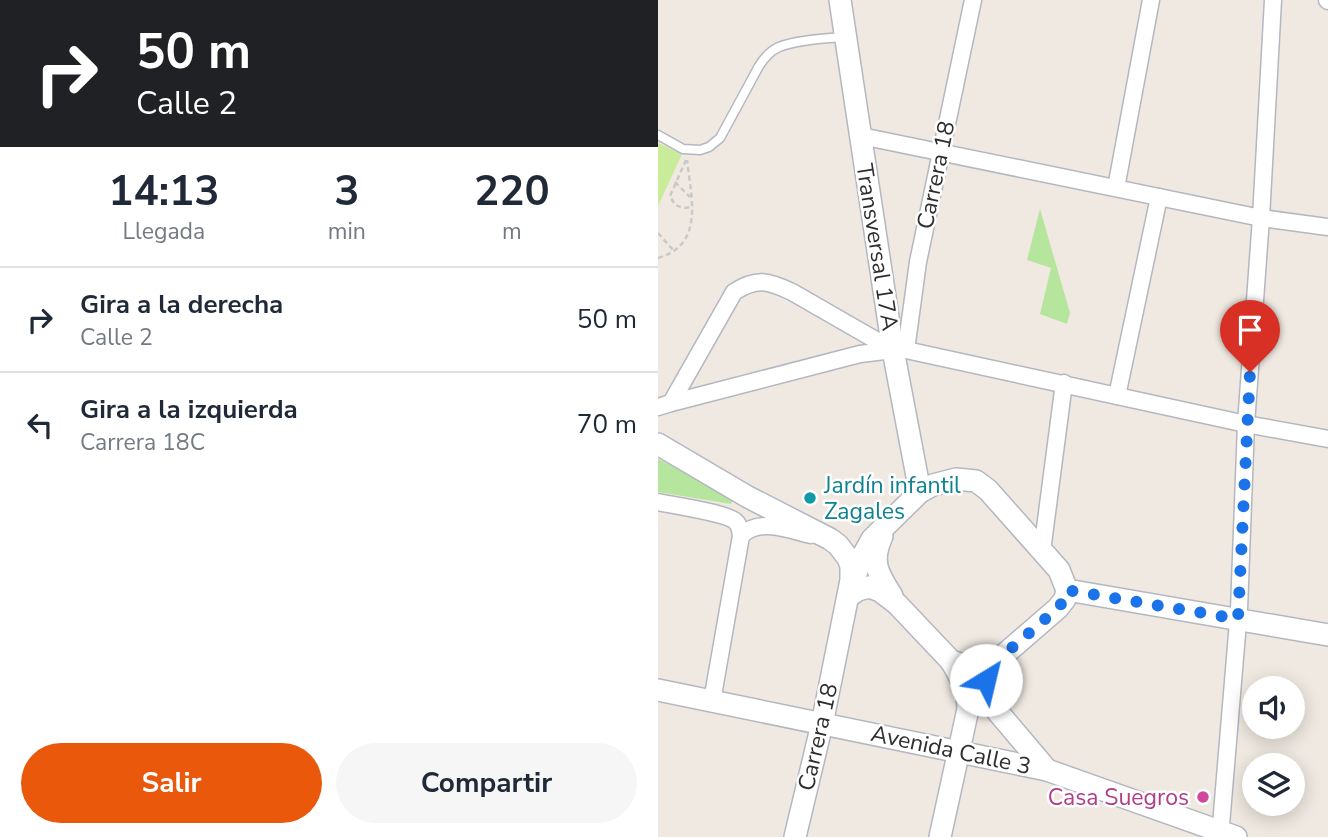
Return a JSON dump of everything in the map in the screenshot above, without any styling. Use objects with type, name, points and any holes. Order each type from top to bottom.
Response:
[{"type":"street","name":"Transversal 17A","points":[[840,0],[920,492]]},
{"type":"street","name":"Carrera 18","points":[[899,350],[972,0]]},
{"type":"street","points":[[1116,188],[1151,0]]},
{"type":"street","points":[[1225,835],[1273,0]]},
{"type":"street","points":[[861,136],[1261,218],[1328,227]]},
{"type":"street","points":[[1118,396],[1159,197]]},
{"type":"street","points":[[664,405],[734,292],[752,283],[764,281],[792,292],[899,350],[1328,439]]},
{"type":"street","points":[[664,405],[860,354],[899,350]]},
{"type":"street","points":[[950,661],[976,669],[992,665],[1065,599],[1067,590],[1059,570],[1042,551],[1064,383]]},
{"type":"street","points":[[658,444],[748,497],[830,539]]},
{"type":"street","name":"Carrera 18","points":[[848,597],[862,557],[872,539],[920,492],[943,481],[967,479],[982,484],[1042,551]]},
{"type":"street","points":[[658,502],[732,518],[740,528],[741,536],[712,701]]},
{"type":"street","name":"Carrera 18","points":[[830,539],[858,537],[889,522]]},
{"type":"street","name":"Carrera 18","points":[[889,522],[878,545],[875,563],[881,579],[897,604]]},
{"type":"street","points":[[741,536],[747,530],[761,525],[830,539]]},
{"type":"street","name":"Carrera 18","points":[[795,837],[851,580],[851,566],[843,551],[830,539]]},
{"type":"street","points":[[848,597],[858,590],[874,587],[897,604],[950,661],[961,678],[968,697],[968,709],[940,837]]},
{"type":"street","points":[[1067,590],[1328,635]]},
{"type":"street","points":[[992,665],[986,680],[992,705],[1047,770]]},
{"type":"street","name":"Avenida Calle 3","points":[[658,690],[1047,770],[1225,835]]},
{"type":"lane","points":[[658,135],[683,149],[700,150],[709,147],[720,138],[759,66],[772,51],[789,45],[845,37]]},
{"type":"path","points":[[658,258],[682,245],[690,229],[692,221],[691,198],[687,157],[670,192],[672,201],[680,207],[691,207]]},
{"type":"path","points":[[675,182],[691,198]]},
{"type":"path","points":[[658,233],[674,251]]},
{"type":"green space","points":[[658,143],[682,154],[658,206]]},
{"type":"green space","points":[[1040,209],[1070,313],[1067,324],[1040,314],[1051,268],[1027,260]]},
{"type":"green space","points":[[658,459],[734,497],[731,504],[658,492]]},
{"type":"place","name":"Jardín infantil Zagales","points":[[810,498]]},
{"type":"place","name":"Casa Suegros","points":[[1203,797]]},
{"type":"route","points":[[986,680],[992,665],[1058,608],[1065,599],[1067,590],[1238,619],[1250,372]]}]
